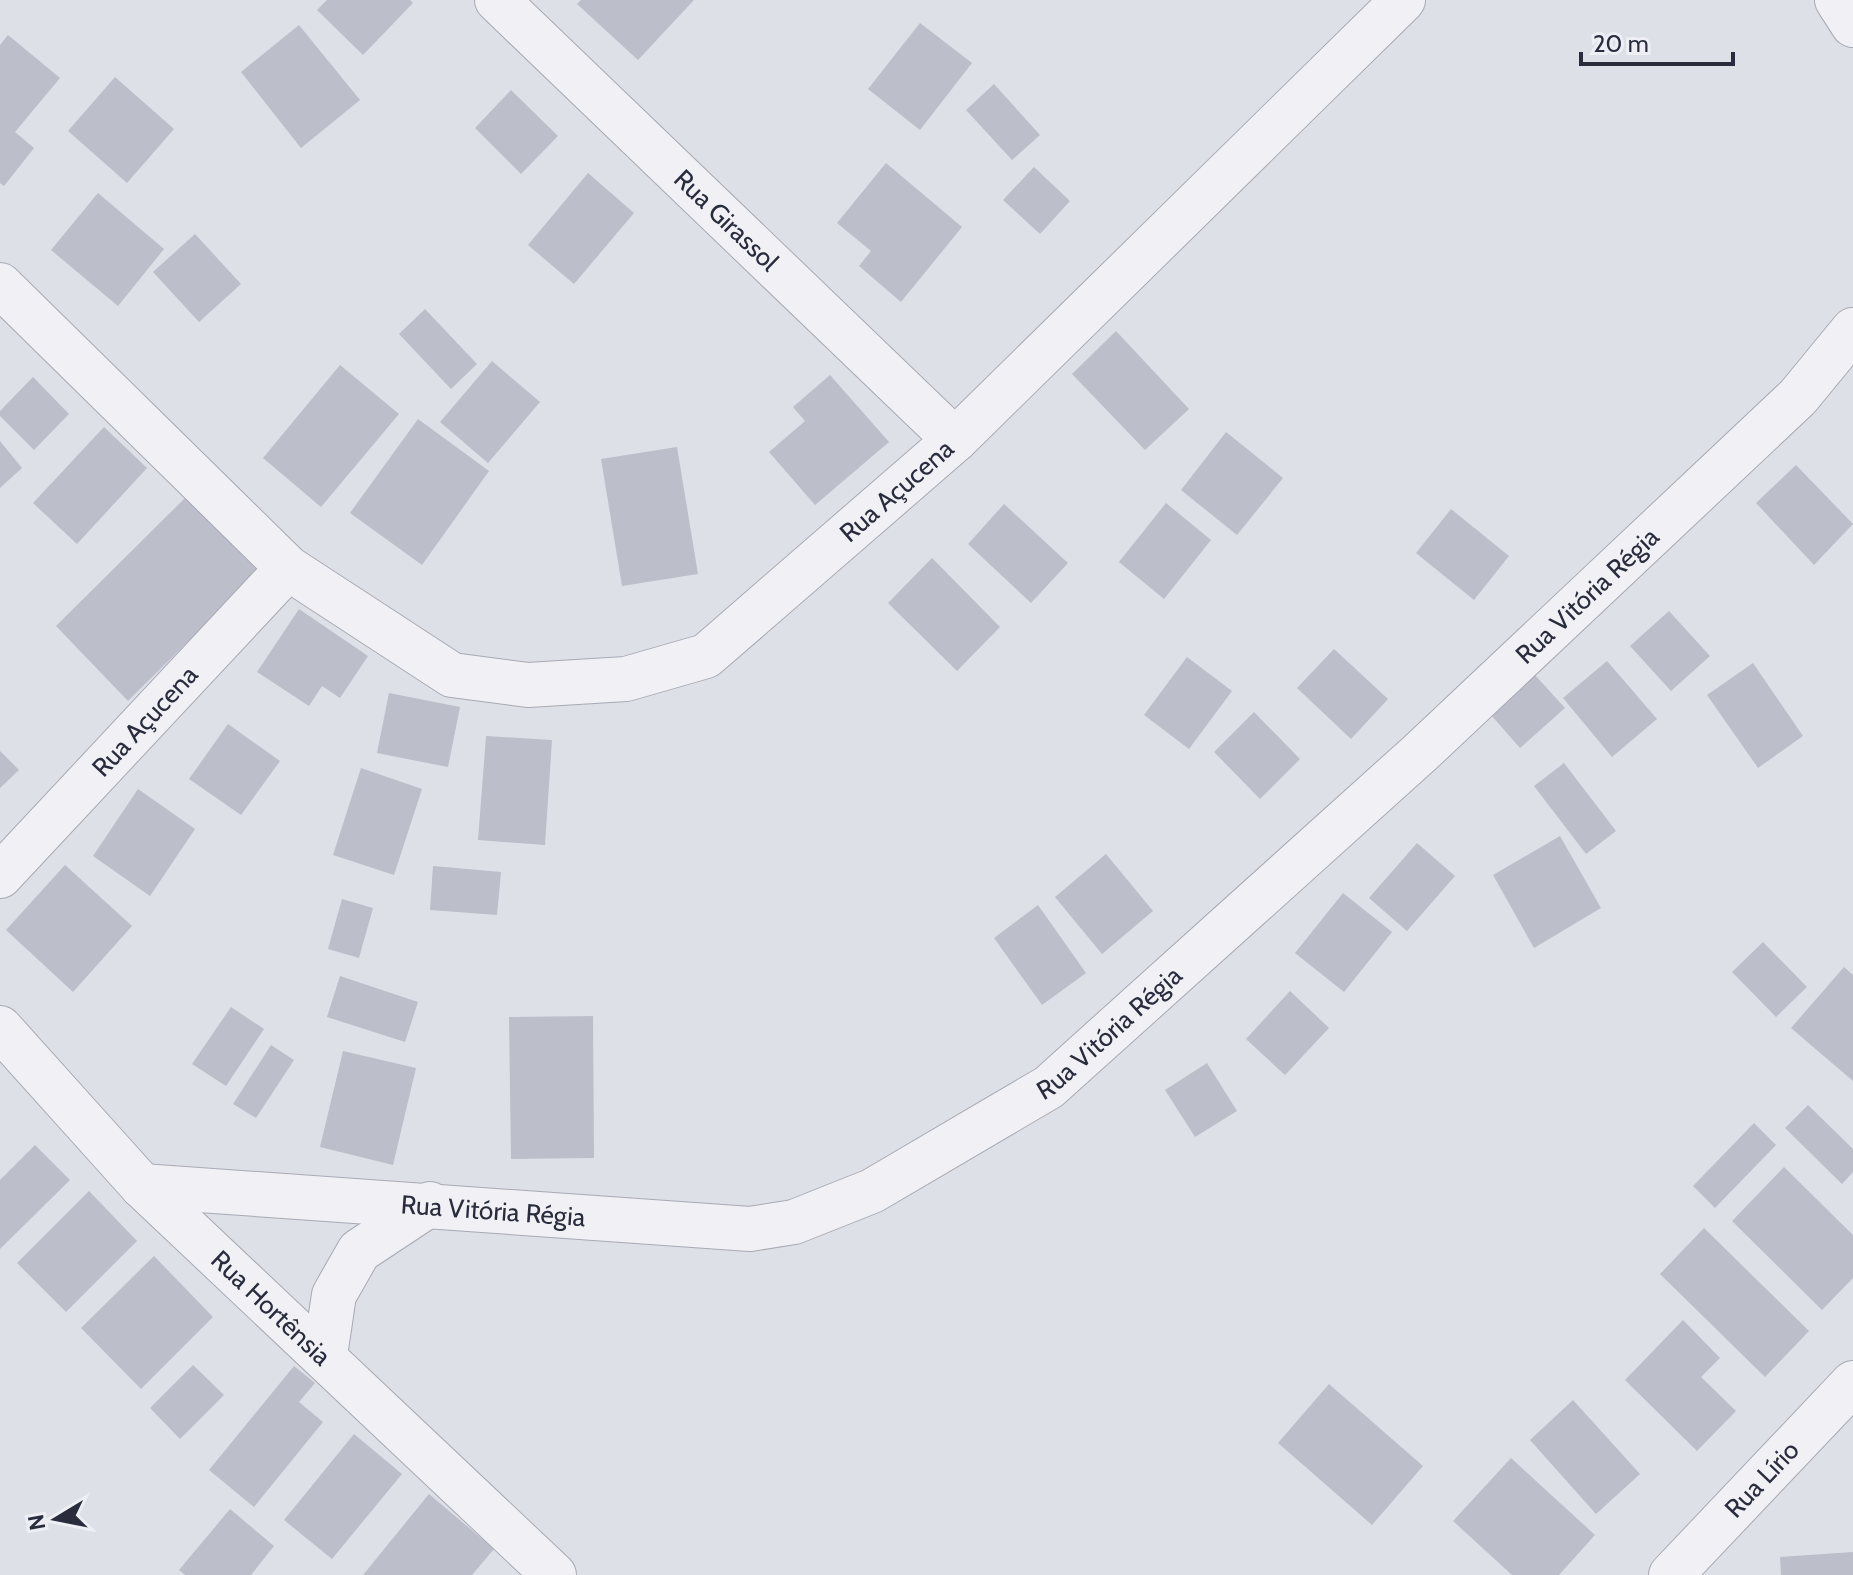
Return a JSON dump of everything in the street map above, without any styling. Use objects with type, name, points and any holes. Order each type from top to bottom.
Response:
[{"type":"street","name":"Rua Girassol","points":[[497,0],[955,440]]},
{"type":"street","name":"Rua Açucena","points":[[0,285],[288,568],[452,675],[528,685],[626,679],[706,656],[955,440],[1403,0]]},
{"type":"street","points":[[1837,0],[1853,25]]},
{"type":"street","name":"Rua Vitória Régia","points":[[142,1186],[750,1229],[794,1222],[872,1191],[1049,1087],[1420,753],[1798,397],[1853,330]]},
{"type":"street","name":"Rua Açucena","points":[[0,876],[288,568]]},
{"type":"street","name":"Rua Hortênsia","points":[[0,1028],[142,1186],[325,1355],[554,1575]]},
{"type":"street","points":[[325,1355],[334,1295],[359,1251],[430,1204]]},
{"type":"street","name":"Rua Lírio","points":[[1671,1575],[1853,1383]]},
{"type":"building","points":[[327,0],[410,0],[413,3],[363,55],[317,10]]},
{"type":"building","points":[[581,0],[694,0],[638,60],[577,4]]},
{"type":"building","points":[[920,23],[972,63],[920,130],[868,89]]},
{"type":"building","points":[[299,25],[360,100],[301,148],[241,72]]},
{"type":"building","points":[[8,35],[60,78],[15,132],[34,148],[4,186],[0,183],[0,45]]},
{"type":"building","points":[[115,77],[174,129],[127,183],[68,131]]},
{"type":"building","points":[[994,84],[1040,135],[1012,160],[966,110]]},
{"type":"building","points":[[511,90],[558,136],[521,174],[475,128]]},
{"type":"building","points":[[886,163],[962,227],[901,302],[859,266],[871,251],[837,223]]},
{"type":"building","points":[[1034,167],[1070,201],[1040,234],[1003,200]]},
{"type":"building","points":[[588,173],[634,213],[574,284],[528,245]]},
{"type":"building","points":[[98,193],[164,249],[118,306],[51,250]]},
{"type":"building","points":[[195,234],[241,284],[199,322],[153,272]]},
{"type":"building","points":[[425,309],[477,364],[451,389],[399,334]]},
{"type":"building","points":[[1116,331],[1189,409],[1145,450],[1072,374]]},
{"type":"building","points":[[492,361],[540,402],[488,463],[440,422]]},
{"type":"building","points":[[340,365],[399,414],[321,507],[263,458]]},
{"type":"building","points":[[830,375],[889,442],[815,505],[769,452],[805,421],[793,407]]},
{"type":"building","points":[[33,377],[69,414],[34,450],[0,416],[0,411]]},
{"type":"building","points":[[418,419],[489,471],[422,565],[350,513]]},
{"type":"building","points":[[104,427],[147,468],[77,544],[33,503]]},
{"type":"building","points":[[1226,432],[1283,478],[1237,535],[1181,490]]},
{"type":"building","points":[[0,441],[22,468],[0,488]]},
{"type":"building","points":[[677,447],[698,574],[622,586],[601,459]]},
{"type":"building","points":[[1796,465],[1853,524],[1814,565],[1756,503]]},
{"type":"building","points":[[190,493],[263,567],[128,701],[56,626]]},
{"type":"building","points":[[1166,503],[1211,540],[1164,599],[1119,562]]},
{"type":"building","points":[[1004,504],[1068,563],[1031,603],[968,544]]},
{"type":"building","points":[[1451,509],[1509,556],[1474,600],[1416,553]]},
{"type":"building","points":[[932,558],[1000,627],[957,671],[888,603]]},
{"type":"building","points":[[299,609],[368,656],[340,698],[322,686],[309,706],[257,672]]},
{"type":"building","points":[[1669,611],[1710,656],[1671,691],[1630,646]]},
{"type":"building","points":[[1334,649],[1388,699],[1351,739],[1297,688]]},
{"type":"building","points":[[1187,657],[1232,691],[1189,749],[1144,715]]},
{"type":"building","points":[[1607,661],[1657,719],[1612,757],[1563,698]]},
{"type":"building","points":[[1753,663],[1803,736],[1758,768],[1707,695]]},
{"type":"building","points":[[1535,675],[1565,708],[1520,748],[1491,715]]},
{"type":"building","points":[[389,693],[460,707],[448,767],[377,753]]},
{"type":"building","points":[[1254,712],[1300,759],[1260,799],[1214,752]]},
{"type":"building","points":[[228,724],[280,761],[241,815],[189,779]]},
{"type":"building","points":[[486,736],[552,740],[545,845],[478,840]]},
{"type":"building","points":[[0,751],[19,770],[0,788]]},
{"type":"building","points":[[1564,763],[1616,831],[1586,854],[1534,786]]},
{"type":"building","points":[[361,768],[422,789],[394,875],[333,855]]},
{"type":"building","points":[[138,789],[195,829],[150,896],[93,856]]},
{"type":"building","points":[[1560,836],[1601,908],[1534,948],[1493,875]]},
{"type":"building","points":[[1417,843],[1455,876],[1407,931],[1369,898]]},
{"type":"building","points":[[1106,854],[1153,911],[1102,954],[1055,897]]},
{"type":"building","points":[[65,865],[132,926],[73,992],[6,930]]},
{"type":"building","points":[[433,866],[501,872],[497,915],[430,910]]},
{"type":"building","points":[[1343,893],[1392,932],[1344,992],[1295,953]]},
{"type":"building","points":[[342,899],[373,908],[359,958],[328,949]]},
{"type":"building","points":[[1038,905],[1086,973],[1042,1005],[994,938]]},
{"type":"building","points":[[1763,942],[1807,987],[1776,1017],[1732,972]]},
{"type":"building","points":[[1844,967],[1853,975],[1853,1081],[1791,1028]]},
{"type":"building","points":[[340,976],[418,1002],[405,1042],[327,1017]]},
{"type":"building","points":[[1290,991],[1329,1028],[1285,1075],[1246,1039]]},
{"type":"building","points":[[231,1007],[264,1029],[226,1086],[192,1064]]},
{"type":"building","points":[[593,1016],[594,1158],[511,1159],[509,1017]]},
{"type":"building","points":[[271,1045],[294,1060],[256,1118],[233,1104]]},
{"type":"building","points":[[343,1051],[416,1068],[393,1165],[320,1147]]},
{"type":"building","points":[[1207,1063],[1237,1111],[1195,1137],[1165,1090]]},
{"type":"building","points":[[1808,1105],[1853,1149],[1853,1172],[1842,1184],[1785,1128]]},
{"type":"building","points":[[1754,1123],[1776,1145],[1715,1208],[1693,1186]]},
{"type":"building","points":[[35,1145],[70,1180],[0,1249],[0,1180]]},
{"type":"building","points":[[1784,1167],[1853,1235],[1853,1278],[1822,1310],[1732,1221]]},
{"type":"building","points":[[89,1191],[137,1241],[66,1312],[17,1263]]},
{"type":"building","points":[[1704,1228],[1809,1331],[1765,1377],[1660,1274]]},
{"type":"building","points":[[154,1256],[213,1317],[141,1389],[81,1328]]},
{"type":"building","points":[[1683,1320],[1720,1358],[1701,1377],[1736,1411],[1697,1451],[1625,1380]]},
{"type":"building","points":[[193,1365],[224,1395],[180,1439],[150,1408]]},
{"type":"building","points":[[294,1366],[315,1383],[299,1402],[323,1422],[254,1507],[209,1470]]},
{"type":"building","points":[[1329,1384],[1423,1466],[1372,1525],[1278,1443]]},
{"type":"building","points":[[1573,1400],[1640,1474],[1596,1514],[1530,1440]]},
{"type":"building","points":[[354,1434],[402,1474],[332,1559],[284,1520]]},
{"type":"building","points":[[1511,1458],[1595,1535],[1559,1575],[1512,1575],[1453,1521]]},
{"type":"building","points":[[429,1494],[494,1549],[472,1575],[363,1575]]},
{"type":"building","points":[[230,1509],[274,1546],[251,1575],[185,1575],[179,1570]]},
{"type":"building","points":[[1853,1552],[1853,1575],[1781,1575],[1780,1557]]}]
